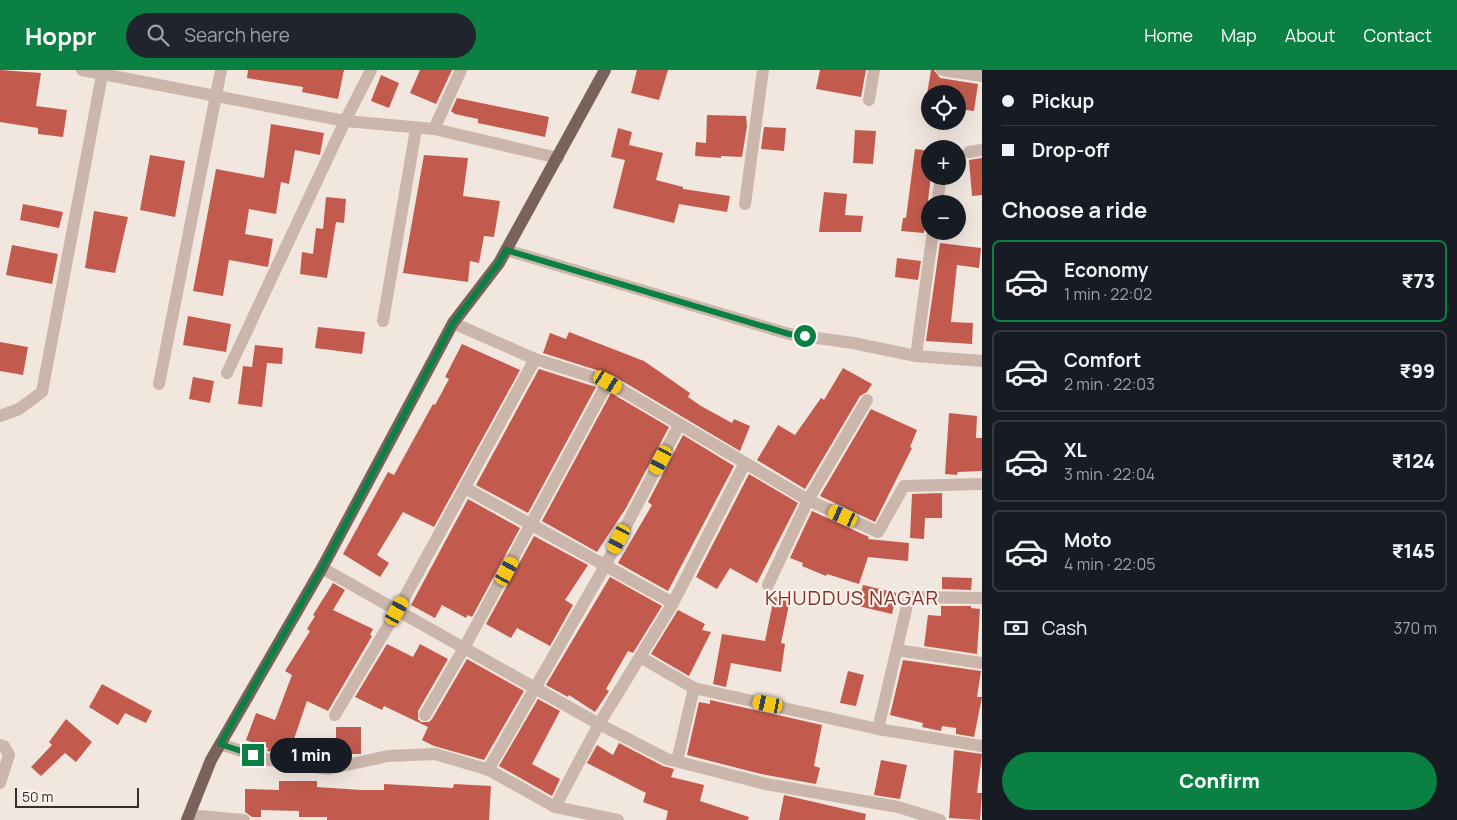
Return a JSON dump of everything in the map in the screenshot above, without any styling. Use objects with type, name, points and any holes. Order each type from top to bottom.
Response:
[{"type":"main road","points":[[188,818],[211,760],[322,568],[453,323],[499,263],[605,70]]},
{"type":"street","points":[[82,70],[103,72],[345,121],[434,130],[558,158]]},
{"type":"street","points":[[158,384],[221,70]]},
{"type":"street","points":[[227,373],[345,121],[371,70]]},
{"type":"street","points":[[434,130],[461,70]]},
{"type":"street","points":[[745,204],[763,70]]},
{"type":"street","points":[[869,100],[874,70]]},
{"type":"street","points":[[942,70],[982,76]]},
{"type":"street","points":[[0,416],[19,409],[42,392],[52,352],[103,72]]},
{"type":"street","points":[[383,321],[416,129]]},
{"type":"street","points":[[969,152],[982,150]]},
{"type":"street","points":[[916,356],[932,240]]},
{"type":"street","points":[[506,250],[789,334],[853,343],[916,356],[982,361]]},
{"type":"street","points":[[453,323],[535,358],[608,382],[808,500],[878,532],[904,486],[982,484]]},
{"type":"street","points":[[335,715],[397,611],[535,358]]},
{"type":"street","points":[[425,715],[464,648],[608,382]]},
{"type":"street","points":[[768,585],[808,500],[867,400]]},
{"type":"street","points":[[488,770],[605,566],[679,425]]},
{"type":"street","points":[[555,806],[599,724],[674,603],[745,463]]},
{"type":"street","points":[[465,488],[674,603]]},
{"type":"street","points":[[322,568],[599,724],[667,759],[766,784],[898,807],[940,820]]},
{"type":"street","points":[[878,729],[909,597],[982,598]]},
{"type":"street","points":[[897,650],[982,663]]},
{"type":"street","points":[[640,657],[694,688],[878,729],[982,746]]},
{"type":"street","points":[[678,762],[694,688]]},
{"type":"street","points":[[220,744],[269,760],[328,769],[388,756],[434,754],[488,770],[555,806],[618,820]]},
{"type":"street","points":[[0,745],[4,746],[9,755],[0,783]]},
{"type":"street","points":[[188,818],[244,820]]},
{"type":"building","points":[[0,70],[41,73],[36,106],[67,110],[63,137],[38,134],[38,128],[0,122]]},
{"type":"building","points":[[248,70],[344,70],[338,99],[302,92],[303,87],[247,78]]},
{"type":"building","points":[[420,70],[452,70],[436,104],[410,93]]},
{"type":"building","points":[[637,70],[668,70],[659,100],[631,93]]},
{"type":"building","points":[[820,70],[866,70],[861,97],[816,89]]},
{"type":"building","points":[[931,70],[934,70],[940,78],[978,84],[974,111],[966,110],[966,85],[928,85]]},
{"type":"building","points":[[381,75],[399,83],[389,108],[371,101]]},
{"type":"building","points":[[457,98],[549,117],[545,137],[478,123],[478,119],[455,114],[451,111]]},
{"type":"building","points":[[707,115],[746,116],[747,126],[742,157],[695,156],[696,142],[706,143]]},
{"type":"building","points":[[271,124],[324,133],[320,155],[295,150],[289,184],[281,182],[276,214],[249,209],[245,234],[273,239],[268,267],[229,260],[223,296],[193,291],[216,169],[264,178]]},
{"type":"building","points":[[764,127],[786,128],[784,151],[761,149]]},
{"type":"building","points":[[618,128],[632,132],[629,145],[663,153],[656,180],[683,187],[683,189],[730,196],[727,212],[679,204],[674,223],[613,208],[625,160],[611,157]]},
{"type":"building","points":[[855,130],[876,131],[873,164],[853,163]]},
{"type":"building","points":[[915,149],[921,150],[921,185],[930,185],[929,195],[921,195],[921,233],[901,231],[903,218],[906,218]]},
{"type":"building","points":[[150,155],[185,161],[175,217],[140,210]]},
{"type":"building","points":[[424,155],[468,158],[463,196],[500,201],[494,237],[484,236],[479,263],[470,261],[468,282],[403,273]]},
{"type":"building","points":[[982,158],[982,195],[972,196],[969,160]]},
{"type":"building","points":[[824,192],[847,194],[845,215],[863,216],[861,232],[819,232]]},
{"type":"building","points":[[326,197],[346,199],[344,223],[336,222],[327,278],[300,274],[302,252],[313,254],[316,228],[323,229]]},
{"type":"building","points":[[23,204],[63,212],[59,228],[20,220]]},
{"type":"building","points":[[94,211],[128,217],[115,273],[85,268]]},
{"type":"building","points":[[940,243],[981,248],[979,268],[957,265],[951,322],[973,323],[972,344],[926,341]]},
{"type":"building","points":[[12,245],[58,254],[52,284],[6,275]]},
{"type":"building","points":[[897,258],[921,261],[918,280],[895,277]]},
{"type":"building","points":[[188,316],[231,324],[226,352],[183,345]]},
{"type":"building","points":[[318,327],[365,332],[362,354],[315,348]]},
{"type":"building","points":[[569,332],[644,361],[690,393],[688,397],[701,406],[732,423],[734,419],[750,426],[740,451],[612,375],[543,353],[550,333],[566,339]]},
{"type":"building","points":[[0,342],[28,347],[23,375],[0,371]]},
{"type":"building","points":[[462,344],[520,370],[434,527],[403,512],[377,555],[389,563],[380,577],[343,554],[388,472],[394,475],[433,404],[435,405],[449,379],[445,377]]},
{"type":"building","points":[[255,345],[283,348],[282,364],[267,363],[262,407],[238,404],[243,366],[252,367]]},
{"type":"building","points":[[843,368],[872,384],[867,392],[860,396],[805,489],[757,460],[778,425],[795,435],[821,398],[824,400]]},
{"type":"building","points":[[539,369],[596,387],[528,513],[476,485]]},
{"type":"building","points":[[193,377],[214,381],[210,403],[189,399]]},
{"type":"building","points":[[611,393],[669,427],[626,508],[597,552],[542,521]]},
{"type":"building","points":[[871,409],[917,430],[910,447],[912,448],[875,522],[820,496]]},
{"type":"building","points":[[949,413],[977,416],[976,438],[982,438],[982,471],[958,472],[957,475],[945,474]]},
{"type":"building","points":[[683,435],[734,466],[668,591],[618,563],[652,505],[648,502]]},
{"type":"building","points":[[749,474],[798,503],[757,583],[730,568],[717,589],[696,577]]},
{"type":"building","points":[[942,493],[942,518],[925,518],[924,539],[910,538],[912,494]]},
{"type":"building","points":[[468,499],[520,528],[472,617],[468,615],[466,618],[442,605],[435,618],[411,605]]},
{"type":"building","points":[[812,511],[869,537],[868,539],[909,543],[908,561],[868,557],[859,584],[827,574],[826,576],[802,566],[803,563],[790,558]]},
{"type":"building","points":[[534,536],[588,565],[565,600],[573,605],[550,646],[517,628],[511,638],[486,624]]},
{"type":"building","points":[[610,577],[662,606],[633,653],[628,651],[606,689],[609,691],[595,712],[569,695],[568,697],[546,685]]},
{"type":"building","points":[[942,577],[972,578],[971,590],[942,589]]},
{"type":"building","points":[[333,583],[345,590],[333,610],[373,629],[370,635],[372,636],[328,711],[307,701],[293,742],[334,742],[334,758],[317,759],[267,751],[268,748],[246,740],[256,713],[275,720],[292,675],[285,671],[310,631],[307,629],[315,616],[313,615]]},
{"type":"building","points":[[863,585],[897,593],[892,614],[858,606]]},
{"type":"building","points":[[774,597],[790,600],[781,643],[785,644],[781,672],[731,663],[726,687],[713,684],[722,634],[765,641]]},
{"type":"building","points":[[941,606],[971,606],[971,608],[980,609],[977,654],[924,646],[928,615],[941,616]]},
{"type":"building","points":[[678,610],[705,624],[702,630],[711,632],[689,676],[651,654]]},
{"type":"building","points":[[387,644],[413,657],[420,644],[448,659],[418,711],[418,719],[421,722],[429,722],[432,719],[467,659],[524,691],[484,760],[434,746],[422,740],[428,727],[384,706],[382,710],[355,697]]},
{"type":"building","points":[[903,660],[981,671],[977,697],[982,697],[974,737],[956,734],[956,728],[942,726],[941,731],[922,727],[923,723],[890,715]]},
{"type":"building","points":[[848,671],[864,675],[856,706],[840,703]]},
{"type":"building","points":[[102,684],[152,711],[146,723],[125,713],[118,725],[89,707]]},
{"type":"building","points":[[538,699],[560,711],[532,764],[560,779],[552,796],[499,766]]},
{"type":"building","points":[[710,700],[822,725],[814,766],[820,768],[816,784],[761,774],[687,755],[699,702],[710,704]]},
{"type":"building","points":[[66,719],[92,742],[76,762],[65,753],[41,776],[31,767],[52,745],[49,742]]},
{"type":"building","points":[[336,727],[361,727],[361,754],[336,754]]},
{"type":"building","points":[[619,743],[663,766],[674,769],[671,777],[704,785],[700,801],[749,817],[748,820],[666,820],[668,811],[643,802],[646,793],[587,763],[597,745],[613,755]]},
{"type":"building","points":[[954,750],[982,754],[977,793],[982,793],[980,820],[949,818]]},
{"type":"building","points":[[881,760],[907,765],[900,799],[874,795]]},
{"type":"building","points":[[279,781],[317,781],[317,787],[361,790],[384,790],[384,784],[453,788],[454,784],[491,786],[489,820],[327,820],[327,817],[299,817],[299,811],[261,810],[261,817],[252,817],[245,812],[245,789],[279,790]]},
{"type":"building","points":[[784,795],[866,814],[865,820],[779,820]]},
{"type":"district","name":"KHUDDUS NAGAR","points":[[852,598]]},
{"type":"route","points":[[253,755],[220,744],[322,568],[453,323],[499,263],[506,250],[789,334],[805,336]]}]
